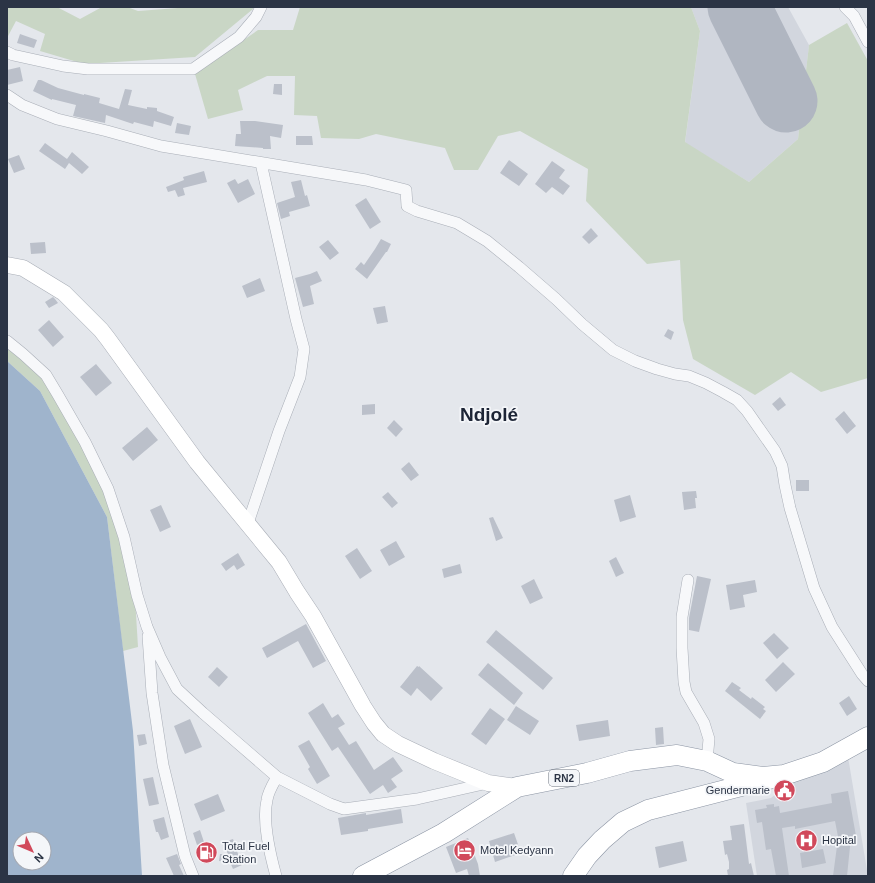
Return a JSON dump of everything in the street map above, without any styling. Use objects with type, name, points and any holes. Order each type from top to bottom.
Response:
[{"type":"highway","name":"RN2","points":[[573,876],[587,856],[602,840],[623,822],[648,810],[784,775],[823,762],[868,737]]},
{"type":"highway","name":"RN2","points":[[363,876],[444,833],[517,787],[587,773],[638,760],[677,755],[707,761],[733,773],[762,778],[784,775]]},
{"type":"street","points":[[7,52],[34,60],[88,69],[192,69],[239,37],[256,17],[261,7]]},
{"type":"street","points":[[845,7],[854,16],[868,42]]},
{"type":"street","points":[[7,95],[22,105],[57,119],[161,146],[366,180],[406,190],[406,206],[456,223],[487,241],[556,299],[582,324],[613,350],[635,361],[657,369],[700,380],[737,400],[747,411],[775,451],[782,466],[790,508],[814,588],[832,627],[868,681]]},
{"type":"street","points":[[248,523],[279,431],[300,377],[304,349],[261,162]]},
{"type":"street","points":[[7,265],[23,268],[64,293],[101,330],[197,462],[280,562],[313,616],[363,706],[383,734],[398,744],[434,761],[488,783],[517,787]]},
{"type":"street","points":[[7,341],[46,375],[85,442],[108,489],[124,537],[137,595],[147,627],[160,657],[177,689],[203,713],[277,777],[330,804],[344,809],[417,800],[488,783]]},
{"type":"street","points":[[688,580],[682,617],[684,682],[686,692],[704,723],[709,739],[707,761]]},
{"type":"street","points":[[147,627],[152,693],[163,765],[185,856],[193,876]]},
{"type":"street","points":[[276,876],[265,819],[267,799],[277,777]]},
{"type":"shaded area","points":[[691,7],[788,7],[809,45],[798,139],[749,182],[685,143],[700,31]]},
{"type":"shaded area","name":"Hopital","points":[[848,757],[868,876],[757,876],[746,803],[771,798],[788,784]]},
{"type":"green space","points":[[7,7],[57,7],[80,19],[102,7],[127,7],[138,11],[191,7],[253,7],[253,9],[195,57],[84,64],[40,51],[45,34],[16,21],[7,38]]},
{"type":"green space","points":[[300,7],[691,7],[700,31],[685,142],[749,182],[798,139],[809,45],[847,23],[868,61],[868,378],[821,392],[791,372],[755,395],[693,359],[683,320],[680,260],[647,264],[586,201],[588,169],[520,131],[498,136],[478,170],[454,170],[445,148],[376,134],[359,139],[321,138],[317,116],[294,115],[295,76],[267,76],[238,90],[243,110],[208,119],[195,74],[258,30],[293,30]]},
{"type":"green space","points":[[7,346],[44,378],[96,469],[114,522],[135,598],[138,647],[123,651],[107,517],[40,391],[7,361]]},
{"type":"water","points":[[7,361],[40,391],[107,517],[133,731],[142,876],[7,876]]},
{"type":"building","points":[[20,34],[37,40],[34,48],[17,43]]},
{"type":"building","points":[[20,67],[23,81],[7,85],[7,70]]},
{"type":"building","points":[[38,80],[58,88],[100,98],[99,103],[119,109],[125,89],[132,90],[128,105],[147,109],[147,107],[157,108],[157,111],[174,117],[171,126],[154,121],[153,127],[134,122],[133,124],[106,115],[105,123],[73,116],[76,105],[52,100],[33,91]]},
{"type":"building","points":[[274,84],[282,84],[282,95],[273,94]]},
{"type":"building","points":[[240,121],[255,121],[283,125],[281,138],[270,136],[271,149],[235,146],[236,134],[241,134]]},
{"type":"building","points":[[177,123],[191,126],[189,135],[175,133]]},
{"type":"building","points":[[296,136],[312,136],[313,145],[296,145]]},
{"type":"building","points":[[45,143],[67,159],[72,152],[89,167],[82,174],[69,163],[65,169],[39,151]]},
{"type":"building","points":[[19,155],[25,169],[14,173],[8,159]]},
{"type":"building","points":[[509,160],[528,174],[519,186],[500,173]]},
{"type":"building","points":[[552,161],[565,170],[559,178],[570,186],[563,195],[552,187],[546,193],[535,184]]},
{"type":"building","points":[[204,171],[207,182],[183,188],[185,195],[178,197],[175,190],[168,192],[166,187],[184,180],[183,177]]},
{"type":"building","points":[[235,179],[238,184],[248,179],[255,194],[238,203],[227,183]]},
{"type":"building","points":[[301,180],[305,196],[307,195],[310,206],[289,212],[290,216],[281,219],[277,203],[295,197],[291,182]]},
{"type":"building","points":[[366,198],[381,222],[370,229],[355,205]]},
{"type":"building","points":[[591,228],[598,236],[589,244],[582,237]]},
{"type":"building","points":[[381,239],[391,244],[387,252],[367,279],[355,269],[361,262],[364,265]]},
{"type":"building","points":[[328,240],[339,253],[330,260],[319,247]]},
{"type":"building","points":[[45,242],[46,253],[31,254],[30,243]]},
{"type":"building","points":[[317,271],[322,281],[310,286],[314,304],[303,307],[295,278]]},
{"type":"building","points":[[260,278],[265,291],[247,298],[242,286]]},
{"type":"building","points":[[53,297],[58,303],[49,308],[45,302]]},
{"type":"building","points":[[385,306],[388,322],[377,324],[373,308]]},
{"type":"building","points":[[49,320],[64,337],[53,347],[38,330]]},
{"type":"building","points":[[668,329],[674,332],[671,340],[664,336]]},
{"type":"building","points":[[96,364],[112,383],[96,396],[80,377]]},
{"type":"building","points":[[780,397],[786,405],[778,411],[772,404]]},
{"type":"building","points":[[375,404],[375,414],[362,415],[362,405]]},
{"type":"building","points":[[844,411],[856,426],[847,434],[835,419]]},
{"type":"building","points":[[394,420],[403,429],[396,437],[387,428]]},
{"type":"building","points":[[147,427],[158,440],[133,461],[122,448]]},
{"type":"building","points":[[409,462],[419,475],[411,481],[401,469]]},
{"type":"building","points":[[796,480],[809,480],[809,491],[796,491]]},
{"type":"building","points":[[696,491],[696,508],[684,510],[682,492]]},
{"type":"building","points":[[388,492],[398,503],[392,508],[382,497]]},
{"type":"building","points":[[630,495],[636,517],[620,522],[614,500]]},
{"type":"building","points":[[161,505],[171,527],[160,532],[150,510]]},
{"type":"building","points":[[493,517],[503,538],[496,541],[489,518]]},
{"type":"building","points":[[396,541],[405,557],[389,566],[380,550]]},
{"type":"building","points":[[357,548],[372,571],[360,579],[345,556]]},
{"type":"building","points":[[238,553],[245,565],[237,570],[234,565],[226,571],[221,564]]},
{"type":"building","points":[[616,557],[624,573],[616,577],[609,561]]},
{"type":"building","points":[[460,564],[462,573],[444,578],[442,569]]},
{"type":"building","points":[[697,576],[711,579],[699,632],[689,630],[689,618]]},
{"type":"building","points":[[534,579],[543,598],[530,604],[521,586]]},
{"type":"building","points":[[755,580],[757,592],[743,595],[745,607],[730,610],[726,585]]},
{"type":"building","points":[[306,624],[326,661],[313,668],[298,641],[267,658],[262,648]]},
{"type":"building","points":[[496,630],[553,678],[543,690],[486,642]]},
{"type":"building","points":[[774,633],[789,648],[777,659],[763,643]]},
{"type":"building","points":[[783,662],[795,674],[776,692],[765,680]]},
{"type":"building","points":[[488,663],[523,693],[514,705],[478,675]]},
{"type":"building","points":[[417,666],[419,666],[443,688],[431,701],[417,688],[411,696],[400,687]]},
{"type":"building","points":[[217,667],[228,677],[219,687],[208,677]]},
{"type":"building","points":[[732,682],[741,688],[739,690],[751,699],[752,697],[765,707],[763,709],[766,711],[760,719],[725,691]]},
{"type":"building","points":[[849,696],[857,709],[847,716],[839,703]]},
{"type":"building","points":[[323,703],[332,718],[338,714],[345,724],[338,728],[349,745],[356,741],[374,770],[393,757],[403,771],[391,779],[397,787],[388,793],[383,785],[370,794],[338,747],[332,751],[308,713]]},
{"type":"building","points":[[516,706],[539,721],[530,735],[507,720]]},
{"type":"building","points":[[490,708],[505,719],[486,745],[471,734]]},
{"type":"building","points":[[190,719],[202,747],[185,754],[174,726]]},
{"type":"building","points":[[608,720],[610,736],[579,741],[576,725]]},
{"type":"building","points":[[663,727],[664,744],[656,745],[655,728]]},
{"type":"building","points":[[145,734],[147,744],[139,746],[137,735]]},
{"type":"building","points":[[309,740],[330,776],[317,784],[308,769],[310,767],[298,746]]},
{"type":"building","points":[[153,777],[159,804],[149,806],[143,779]]},
{"type":"building","points":[[848,791],[856,836],[851,837],[847,876],[833,876],[837,846],[840,847],[835,821],[795,829],[795,826],[782,828],[789,876],[776,876],[771,849],[766,850],[762,822],[757,823],[755,810],[767,808],[766,805],[774,804],[774,807],[779,806],[780,813],[832,803],[831,794]]},
{"type":"building","points":[[218,794],[225,811],[201,821],[194,804]]},
{"type":"building","points":[[401,809],[403,823],[368,829],[368,831],[341,835],[338,818]]},
{"type":"building","points":[[164,817],[169,837],[161,840],[158,832],[156,832],[153,820]]},
{"type":"building","points":[[744,824],[749,864],[751,863],[754,876],[728,876],[727,870],[729,869],[729,862],[727,854],[725,855],[723,841],[732,840],[730,826]]},
{"type":"building","points":[[200,830],[204,842],[197,845],[193,833]]},
{"type":"building","points":[[514,833],[521,853],[495,862],[489,841]]},
{"type":"building","points":[[468,838],[478,864],[480,876],[469,876],[467,869],[456,873],[446,847]]},
{"type":"building","points":[[233,839],[239,857],[244,857],[243,864],[233,869],[230,862],[219,861],[220,854],[228,855],[224,842]]},
{"type":"building","points":[[683,841],[687,861],[659,868],[655,847]]},
{"type":"building","points":[[823,849],[826,863],[802,868],[800,853]]},
{"type":"building","points":[[177,854],[181,864],[179,865],[184,876],[174,876],[166,858]]},
{"type":"runway","points":[[739,7],[786,101]]},
{"type":"place","name":"Gendermarie","points":[[785,790]]},
{"type":"place","name":"Hopital","points":[[806,840]]},
{"type":"place","name":"Motel Kedyann","points":[[464,850]]},
{"type":"place","name":"Total Fuel Station","points":[[207,852]]},
{"type":"district","name":"Ndjolé","points":[[489,414]]}]
